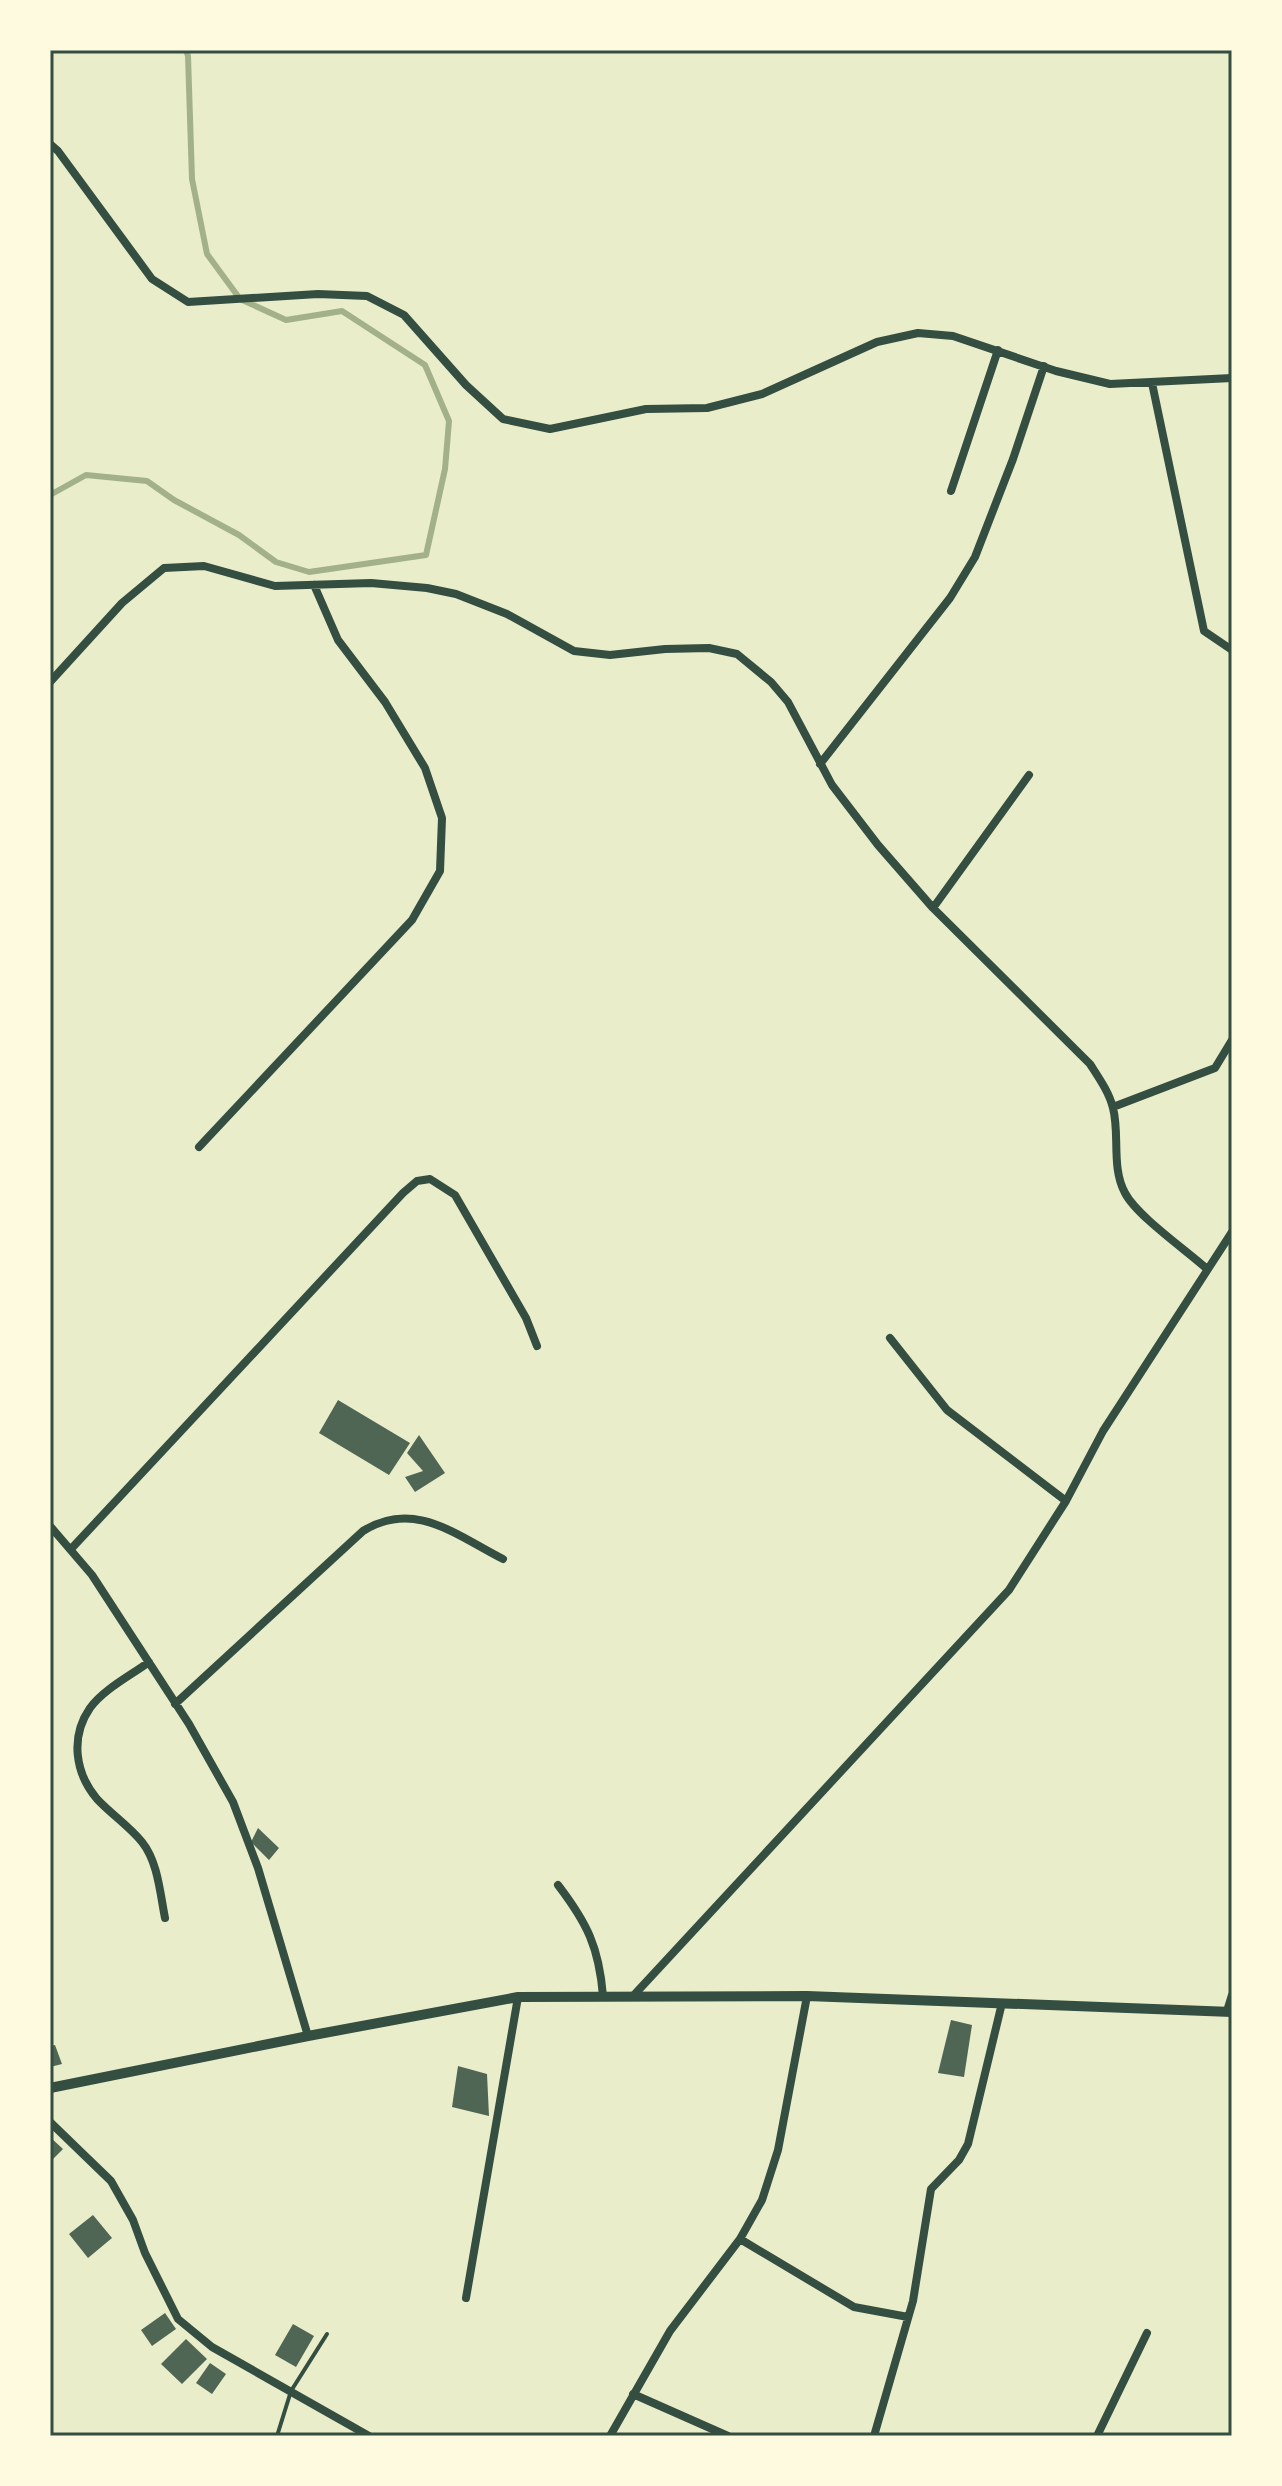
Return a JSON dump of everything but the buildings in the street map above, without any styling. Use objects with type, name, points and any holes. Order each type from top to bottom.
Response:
[{"type":"street","points":[[50,144],[152,279],[188,302],[318,294],[367,296],[404,315],[466,385],[503,419],[550,429],[597,422],[646,409],[707,408],[762,394],[877,342],[918,333],[953,336],[1110,384],[1232,378]]},
{"type":"street","points":[[951,491],[998,350]]},
{"type":"street","points":[[820,764],[950,598],[975,557],[1013,459],[1044,366]]},
{"type":"street","points":[[1152,383],[1204,631],[1232,650]]},
{"type":"street","points":[[50,682],[122,603],[164,568],[204,566],[275,586],[371,583],[456,594],[507,614],[574,651],[610,655],[709,648],[737,654],[771,682],[788,702],[832,785],[878,845],[933,908],[1090,1064],[1113,1107],[1120,1177],[1125,1195],[1207,1269]]},
{"type":"street","points":[[199,1147],[412,920],[440,871],[442,818],[425,768],[385,702],[338,640],[314,585]]},
{"type":"street","points":[[933,908],[1029,775]]},
{"type":"street","points":[[1113,1107],[1215,1068],[1232,1040]]},
{"type":"street","points":[[71,1549],[417,1181],[430,1179],[455,1195],[526,1318],[537,1346]]},
{"type":"street","points":[[634,1995],[1009,1590],[1066,1501],[1103,1431],[1232,1232]]},
{"type":"street","points":[[890,1338],[947,1410],[1066,1501]]},
{"type":"street","points":[[175,1704],[363,1531],[380,1520],[417,1518],[503,1559]]},
{"type":"street","points":[[50,1526],[92,1575],[149,1662],[233,1802],[258,1868],[308,2036]]},
{"type":"street","points":[[149,1662],[92,1706],[80,1726],[76,1749],[81,1770],[95,1797],[143,1842],[153,1861],[165,1918]]},
{"type":"street","points":[[558,1885],[582,1917],[592,1938],[600,1965],[603,1996]]},
{"type":"street","points":[[50,2088],[518,1997],[807,1996],[1230,2012],[1232,1995]]},
{"type":"street","points":[[610,2436],[670,2331],[740,2239],[762,2200],[778,2150],[807,1996]]},
{"type":"street","points":[[466,2298],[518,1997]]},
{"type":"street","points":[[874,2436],[913,2301],[931,2189],[959,2160],[968,2144],[1002,2003]]},
{"type":"street","points":[[50,2122],[111,2181],[133,2220],[145,2253],[178,2319],[212,2347],[369,2436]]},
{"type":"street","points":[[740,2239],[854,2307],[908,2317]]},
{"type":"street","points":[[1097,2436],[1147,2333]]},
{"type":"street","points":[[633,2394],[728,2436]]},
{"type":"lane","points":[[277,2436],[291,2391],[327,2334]]},
{"type":"waterway","points":[[50,495],[86,475],[147,481],[174,500],[239,535],[276,562],[309,572],[426,555],[445,469],[449,421],[425,365],[342,311],[286,320],[240,299],[207,254],[192,179],[186,50]]}]
